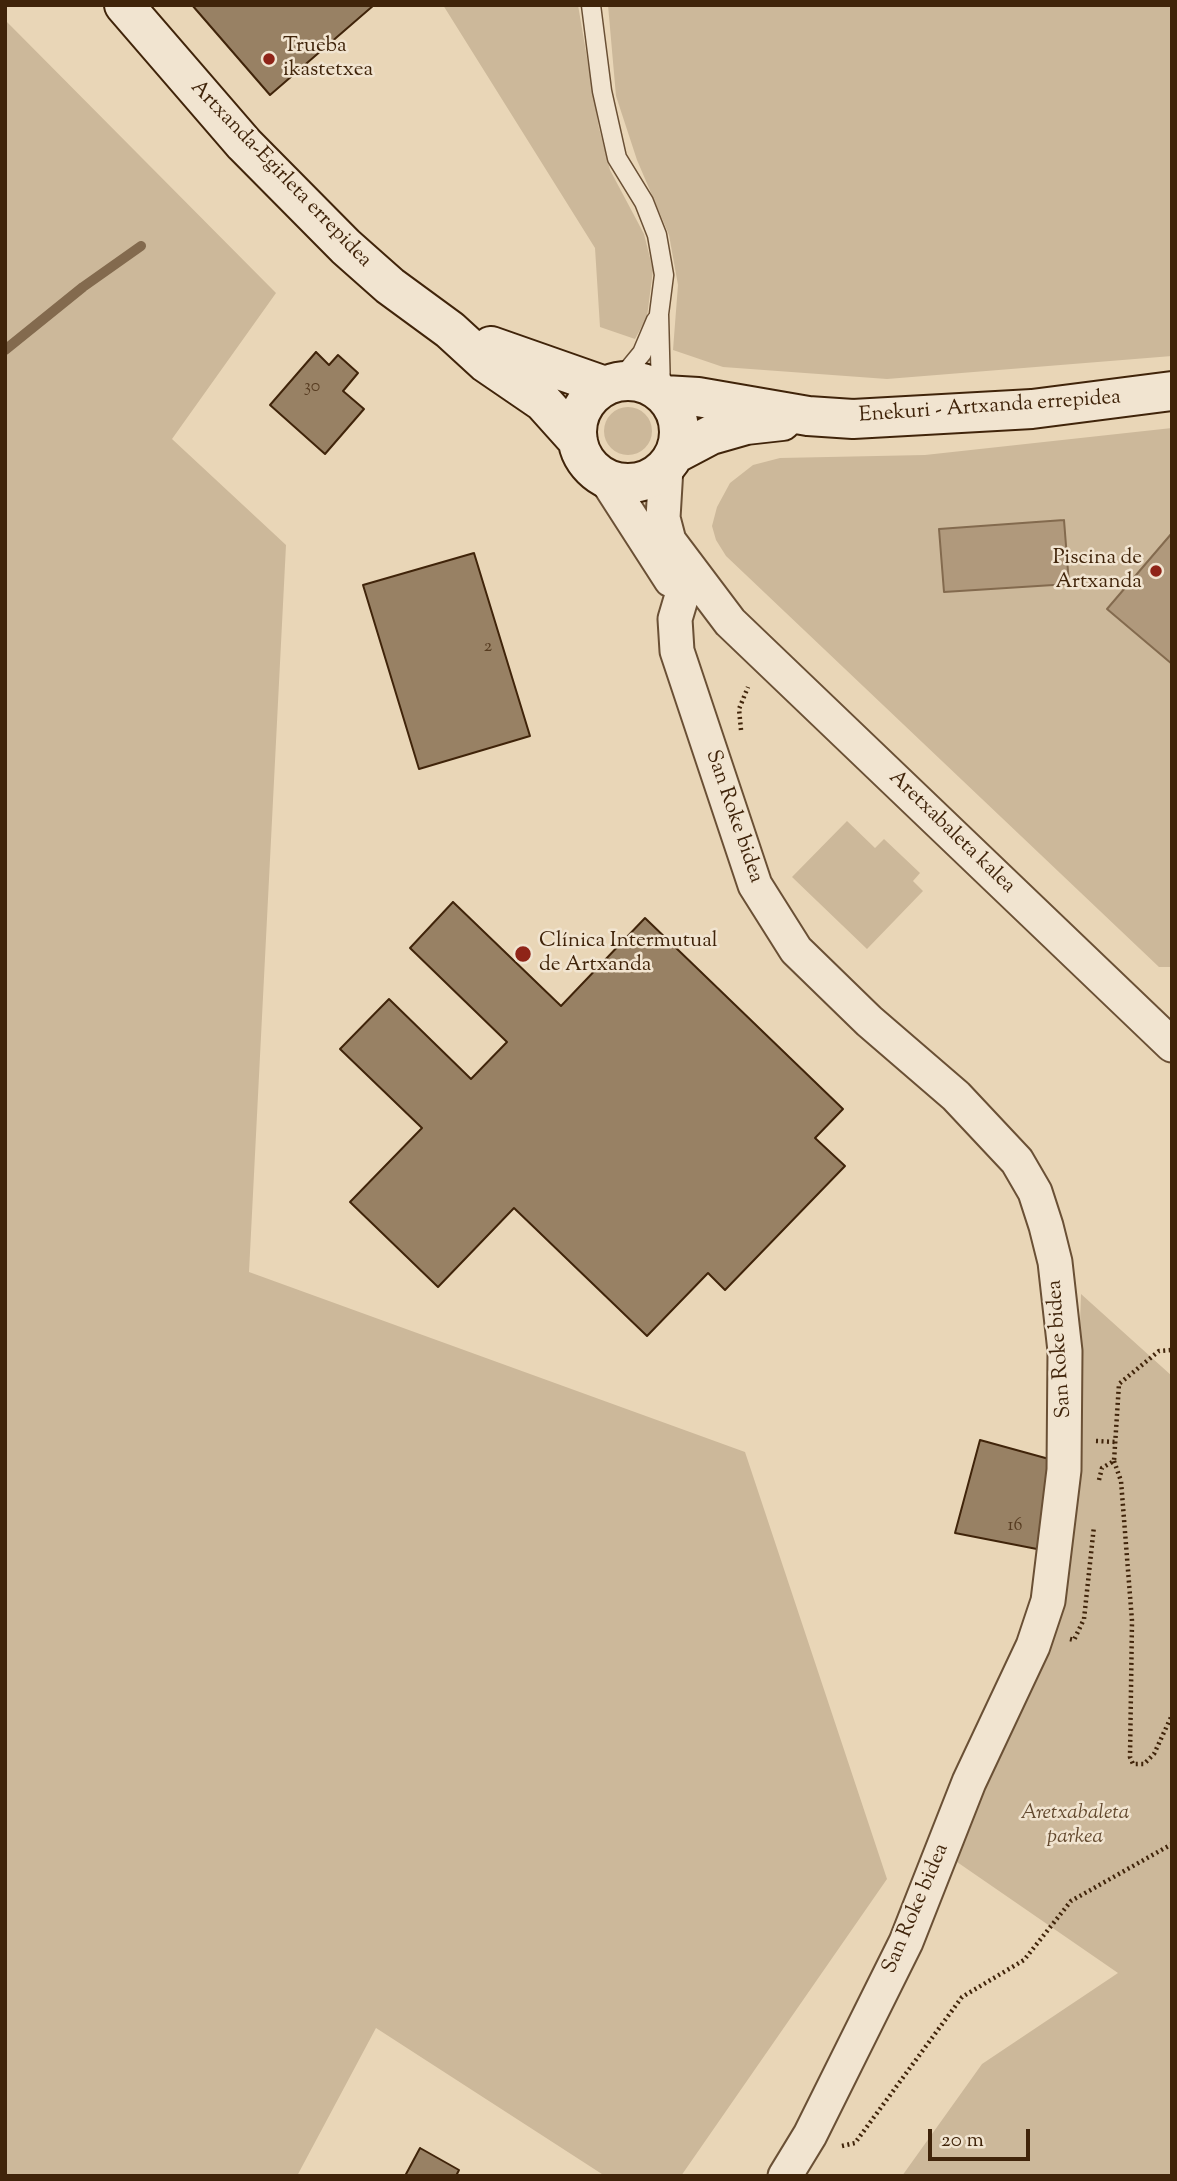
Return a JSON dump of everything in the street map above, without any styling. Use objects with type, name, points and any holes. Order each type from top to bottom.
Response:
[{"type":"street","name":"Artxanda-Egirleta errepidea","points":[[124,5],[181,73],[296,198],[390,286],[450,330],[486,363],[543,402],[578,442]]},
{"type":"street","name":"Artxanda-Egirleta errepidea","points":[[450,330],[535,364],[612,384]]},
{"type":"street","points":[[634,381],[663,393],[679,423],[680,439],[670,461],[638,482],[606,479],[583,457],[578,442],[577,425],[582,409],[592,396],[612,384],[634,381]]},
{"type":"street","name":"Enekuri - Artxanda errepidea","points":[[663,393],[808,416],[853,419],[1046,408],[1172,391]]},
{"type":"street","name":"Enekuri - Artxanda errepidea","points":[[670,461],[711,435],[746,425],[808,416]]},
{"type":"street","name":"Aretxabaleta kalea","points":[[670,461],[663,518],[669,541],[730,622],[1172,1045]]},
{"type":"street","name":"Aretxabaleta kalea","points":[[606,479],[668,577],[684,592],[730,622]]},
{"type":"street","name":"San Roke bidea","points":[[684,592],[675,619],[677,651],[755,885],[796,950],[869,1021],[956,1096],[1017,1161],[1035,1192],[1046,1226],[1055,1262],[1066,1350],[1064,1470],[1054,1562],[1044,1613],[1033,1646],[969,1782],[906,1942],[810,2135],[785,2176]]},
{"type":"lane","points":[[591,5],[602,91],[617,158],[644,202],[657,235],[664,275],[659,314],[663,393]]},
{"type":"lane","points":[[612,384],[645,348],[659,314]]},
{"type":"path","points":[[1172,1350],[1159,1351],[1119,1384],[1114,1461],[1121,1481],[1132,1621],[1130,1757],[1133,1764],[1144,1764],[1154,1754],[1172,1715]]},
{"type":"path","points":[[1098,1485],[1102,1468],[1114,1461]]},
{"type":"path","points":[[1062,1635],[1074,1640],[1084,1619],[1094,1525]]},
{"type":"path","points":[[810,2135],[838,2147],[855,2143],[962,1997],[1024,1960],[1072,1902],[1172,1844]]},
{"type":"green space","points":[[443,5],[578,5],[599,128],[610,170],[644,234],[653,270],[647,317],[635,339],[600,327],[595,248]]},
{"type":"green space","points":[[608,5],[1172,5],[1172,356],[887,379],[723,367],[673,350],[678,285],[669,235],[637,160],[616,96]]},
{"type":"green space","points":[[5,20],[276,293],[172,439],[286,545],[249,1272],[745,1452],[887,1879],[681,2176],[605,2176],[376,2028],[297,2176],[5,2176]]},
{"type":"green space","points":[[628,407],[637,408],[645,414],[651,422],[651,440],[645,448],[637,454],[628,455],[619,454],[611,448],[605,440],[604,431],[605,422],[611,414],[619,408]]},
{"type":"green space","points":[[1172,428],[1172,533],[1107,609],[1172,664],[1172,967],[1159,967],[726,556],[716,540],[712,526],[717,507],[730,483],[753,465],[780,458],[925,455]]},
{"type":"green space","points":[[847,821],[875,848],[884,839],[920,873],[913,881],[923,891],[867,949],[792,877]]},
{"type":"green space","name":"Aretxabaleta parkea","points":[[1081,1294],[1172,1376],[1172,2176],[902,2176],[982,2064],[1118,1973],[957,1862],[1062,1594],[1075,1468]]},
{"type":"shaded area","points":[[1064,520],[1069,584],[944,592],[939,529]]},
{"type":"shaded area","name":"Piscina de Artxanda","points":[[1172,533],[1172,664],[1107,609]]},
{"type":"building","name":"Trueba ikastetxea","points":[[192,5],[374,5],[270,95]]},
{"type":"building","points":[[316,352],[329,365],[338,355],[358,373],[343,391],[364,409],[325,454],[270,405]]},
{"type":"building","points":[[474,553],[530,736],[419,769],[363,585]]},
{"type":"building","points":[[453,902],[561,1006],[645,918],[843,1109],[815,1138],[845,1166],[725,1290],[708,1273],[647,1336],[514,1208],[438,1287],[350,1202],[422,1128],[340,1049],[389,999],[471,1079],[507,1042],[410,948]]},
{"type":"building","points":[[980,1440],[1049,1459],[1042,1550],[955,1533]]},
{"type":"building","points":[[420,2148],[459,2170],[456,2176],[405,2176]]},
{"type":"waterway","points":[[5,350],[83,287],[141,246]]},
{"type":"place","name":"Trueba ikastetxea","points":[[269,59]]},
{"type":"place","name":"Piscina de Artxanda","points":[[1156,571]]},
{"type":"place","name":"Clínica Intermutual de Artxanda","points":[[523,954]]}]
